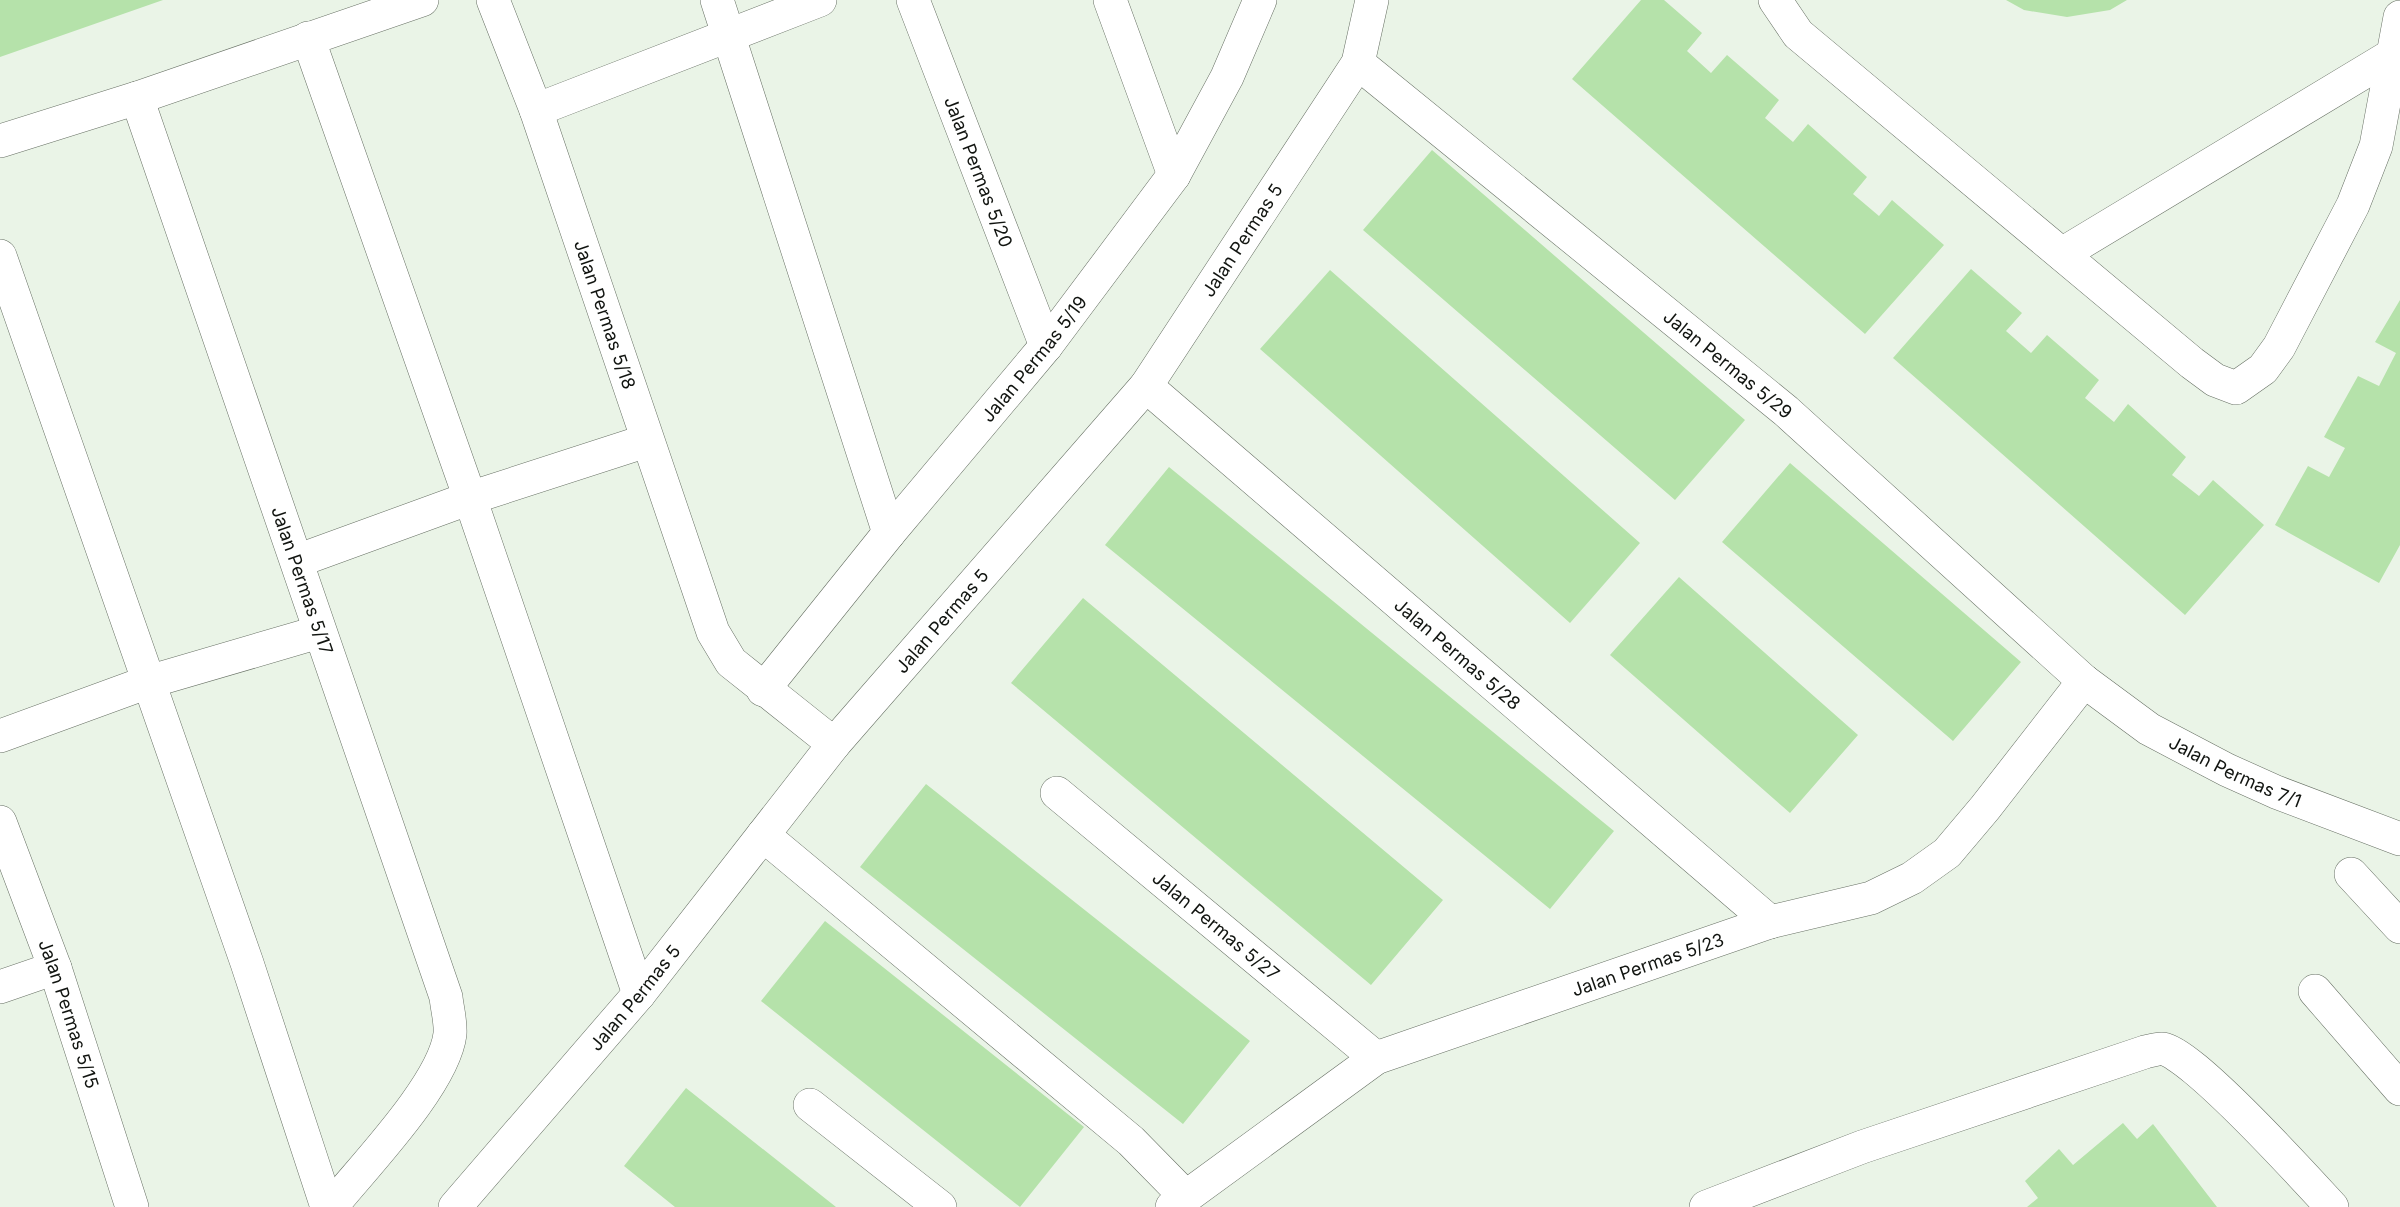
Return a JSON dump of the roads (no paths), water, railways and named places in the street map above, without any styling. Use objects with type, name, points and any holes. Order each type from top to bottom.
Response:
[{"type":"street","points":[[0,141],[137,98],[422,0]]},
{"type":"street","name":"Jalan Permas 5/18","points":[[493,0],[536,110],[646,441],[713,632],[731,662],[763,690],[834,744]]},
{"type":"street","points":[[717,0],[889,533]]},
{"type":"street","points":[[536,110],[820,0]]},
{"type":"street","name":"Jalan Permas 5/20","points":[[913,0],[1046,346]]},
{"type":"street","points":[[1110,0],[1174,175]]},
{"type":"street","name":"Jalan Permas 5/19","points":[[763,690],[889,533],[1046,346],[1174,175],[1227,76],[1260,0]]},
{"type":"street","name":"Jalan Permas 5","points":[[455,1207],[639,994],[834,744],[1146,387],[1358,63],[1372,0]]},
{"type":"street","points":[[1775,0],[1798,34],[2192,363],[2215,380],[2236,388],[2263,369],[2278,347],[2353,205],[2376,146],[2400,17]]},
{"type":"street","points":[[308,38],[470,498],[639,994]]},
{"type":"street","points":[[2062,254],[2394,54]]},
{"type":"street","name":"Jalan Permas 5/29","points":[[1358,63],[1786,411],[2084,681]]},
{"type":"street","name":"Jalan Permas 5/17","points":[[137,98],[446,997],[450,1033],[441,1065],[408,1111],[329,1207]]},
{"type":"street","points":[[0,256],[247,963],[329,1207]]},
{"type":"street","name":"Jalan Permas 5/28","points":[[1146,387],[1770,922]]},
{"type":"street","points":[[297,561],[470,498],[646,441]]},
{"type":"street","points":[[0,736],[148,682],[319,632]]},
{"type":"street","name":"Jalan Permas 7/1","points":[[2084,681],[2149,729],[2226,770],[2276,792],[2400,839]]},
{"type":"street","name":"Jalan Permas 5/23","points":[[1179,1202],[1376,1058],[1770,922],[1871,898],[1912,878],[1947,853],[2084,681]]},
{"type":"street","name":"Jalan Permas 5/27","points":[[1057,793],[1376,1058]]},
{"type":"street","name":"Jalan Permas 5/15","points":[[0,822],[55,968],[132,1207]]},
{"type":"street","points":[[763,835],[1131,1141],[1179,1202]]},
{"type":"street","points":[[2351,874],[2400,927]]},
{"type":"street","points":[[0,987],[55,968]]},
{"type":"street","points":[[2315,991],[2400,1089]]},
{"type":"street","points":[[1706,1207],[1862,1147],[2135,1055],[2163,1048],[2187,1062],[2214,1085],[2332,1207]]},
{"type":"street","points":[[810,1105],[940,1207]]}]
